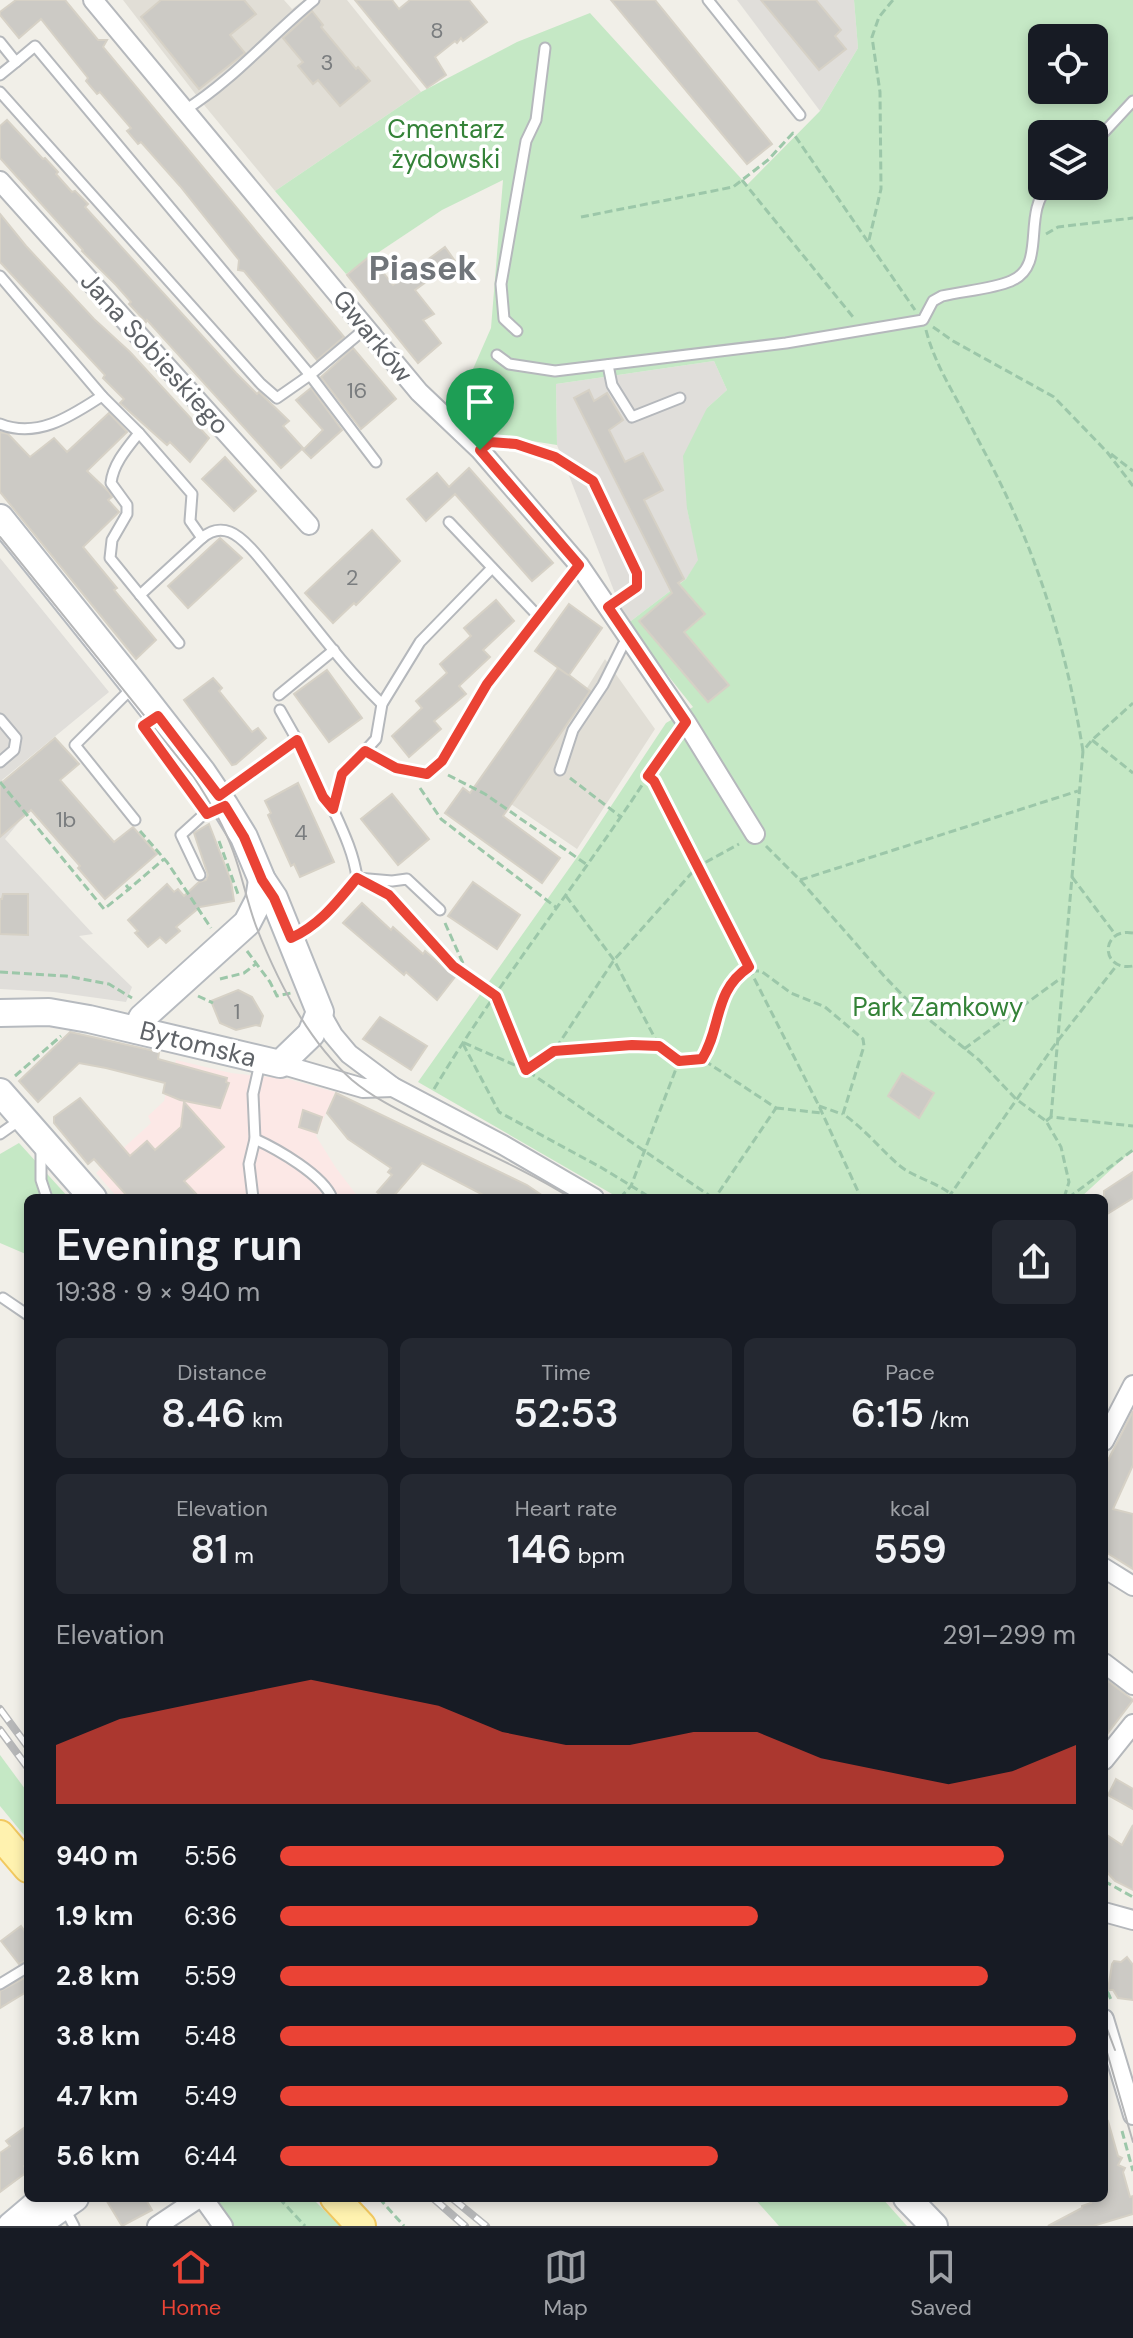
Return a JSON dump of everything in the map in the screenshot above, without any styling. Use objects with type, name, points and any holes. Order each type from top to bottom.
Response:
[{"type":"main road","points":[[0,1835],[24,1863]]},
{"type":"main road","points":[[339,2202],[361,2226]]},
{"type":"street","name":"Gwarków","points":[[93,0],[434,409],[480,450],[579,565],[686,722],[755,834]]},
{"type":"street","name":"Jana Sobieskiego","points":[[0,181],[309,525]]},
{"type":"street","points":[[0,518],[134,685],[217,805],[244,837],[262,880],[274,898],[320,1012],[311,1034],[270,1062]]},
{"type":"street","points":[[137,1030],[142,1018],[233,924],[256,908],[262,880]]},
{"type":"street","points":[[233,924],[263,922],[289,934]]},
{"type":"street","name":"Bytomska","points":[[4,1017],[49,1012],[270,1062],[363,1088],[393,1087]]},
{"type":"street","name":"Bytomska","points":[[320,1012],[349,1054],[393,1087],[587,1194]]},
{"type":"street","points":[[6,1086],[22,1118],[89,1194]]},
{"type":"street","points":[[1108,1433],[1133,1385]]},
{"type":"street","points":[[1108,1570],[1133,1586]]},
{"type":"street","points":[[1108,1666],[1133,1685]]},
{"type":"street","points":[[1108,1755],[1133,1724]]},
{"type":"street","points":[[1108,1913],[1133,1920]]},
{"type":"street","points":[[1108,2032],[1133,2115]]},
{"type":"street","points":[[157,2226],[195,2202]]},
{"type":"street","points":[[204,2202],[223,2226]]},
{"type":"street","points":[[911,2202],[934,2226]]},
{"type":"lane","points":[[185,110],[247,62],[268,39],[314,0]]},
{"type":"lane","points":[[708,0],[800,115]]},
{"type":"lane","points":[[0,42],[16,62]]},
{"type":"lane","points":[[0,75],[35,46],[310,375],[376,462]]},
{"type":"lane","points":[[517,331],[504,319],[501,284],[526,141],[536,120],[545,48]]},
{"type":"lane","points":[[0,92],[261,384],[277,398],[366,328]]},
{"type":"lane","points":[[1108,128],[1133,101]]},
{"type":"lane","points":[[497,355],[509,364],[555,371],[771,345],[923,320],[933,301],[942,296],[1010,282],[1024,274],[1031,263],[1039,200]]},
{"type":"lane","points":[[0,276],[102,396],[192,494],[190,521],[202,538]]},
{"type":"lane","points":[[608,365],[612,385],[632,417],[680,398]]},
{"type":"lane","points":[[0,424],[13,429],[43,427],[72,416],[102,396]]},
{"type":"lane","points":[[139,433],[115,466],[111,478],[111,483],[127,505],[127,514],[112,540],[110,558],[179,643]]},
{"type":"lane","points":[[480,450],[490,442],[516,444],[555,457],[593,481],[637,573],[637,587],[608,607]]},
{"type":"lane","points":[[449,522],[538,616]]},
{"type":"lane","points":[[140,595],[211,531],[222,530],[237,536],[361,684],[382,704]]},
{"type":"lane","points":[[365,751],[396,768],[418,774],[427,774],[434,768],[442,761],[487,684],[579,565]]},
{"type":"lane","points":[[333,809],[342,774],[376,739],[382,704],[420,642],[492,568]]},
{"type":"lane","points":[[560,770],[573,730],[603,685],[623,645],[630,639]]},
{"type":"lane","points":[[279,695],[334,650]]},
{"type":"lane","points":[[134,685],[75,745],[134,821]]},
{"type":"lane","points":[[280,710],[344,832],[357,878],[325,916],[306,931],[289,934]]},
{"type":"lane","points":[[0,719],[16,738],[14,750],[0,762]]},
{"type":"lane","points":[[200,875],[181,835],[297,740]]},
{"type":"lane","points":[[357,878],[383,881],[407,879],[440,910]]},
{"type":"lane","points":[[253,1194],[249,1164],[255,1139],[253,1094],[270,1062]]},
{"type":"lane","points":[[0,1134],[22,1118]]},
{"type":"lane","points":[[41,1139],[41,1180],[46,1194]]},
{"type":"lane","points":[[255,1139],[280,1150],[331,1194]]},
{"type":"lane","points":[[3,1298],[24,1312]]},
{"type":"lane","points":[[0,1984],[24,1969]]},
{"type":"path","points":[[868,241],[881,189],[880,92],[872,37],[879,17],[893,0]]},
{"type":"path","points":[[581,217],[733,187],[768,160],[793,133],[923,320],[953,341],[1054,397],[1107,452],[1133,486]]},
{"type":"path","points":[[742,180],[864,331]]},
{"type":"path","points":[[1032,241],[1058,227],[1133,218]]},
{"type":"path","points":[[923,320],[932,355],[1000,483],[1037,566],[1057,627],[1074,695],[1083,751],[1051,1117]]},
{"type":"path","points":[[1107,452],[1133,471]]},
{"type":"path","points":[[1083,751],[1133,703]]},
{"type":"path","points":[[440,1097],[433,1092],[462,1042],[686,722]]},
{"type":"path","points":[[1092,740],[1133,773]]},
{"type":"path","points":[[434,768],[485,794],[587,865]]},
{"type":"path","points":[[560,770],[621,817]]},
{"type":"path","points":[[418,774],[418,784],[441,819],[557,908]]},
{"type":"path","points":[[648,776],[654,781],[750,969],[859,1194]]},
{"type":"path","points":[[0,782],[104,909],[164,859]]},
{"type":"path","points":[[800,880],[1079,791]]},
{"type":"path","points":[[217,805],[229,867],[233,924]]},
{"type":"path","points":[[134,821],[164,859],[233,924],[277,996],[309,987]]},
{"type":"path","points":[[526,1070],[554,1051],[614,960],[697,867],[755,834],[917,1010],[979,1060],[1016,1099],[1046,1121],[1061,1147],[1069,1182],[1067,1194]]},
{"type":"path","points":[[1071,875],[1115,934]]},
{"type":"path","points":[[389,895],[453,966],[496,996],[526,1070]]},
{"type":"path","points":[[566,896],[614,960],[659,1046],[679,1061],[702,1059],[776,1108],[822,1113]]},
{"type":"path","points":[[440,910],[470,979]]},
{"type":"path","points":[[1115,934],[1131,932],[1133,924]]},
{"type":"path","points":[[1115,934],[1108,946],[1112,960],[1123,967],[1133,966]]},
{"type":"path","points":[[216,979],[244,973],[257,963]]},
{"type":"path","points":[[951,1194],[1056,1043],[1117,965]]},
{"type":"path","points":[[702,1059],[708,1049],[724,994],[738,974],[750,969],[761,971],[791,993],[825,1007],[863,1039],[864,1046],[843,1114]]},
{"type":"path","points":[[0,972],[66,976],[109,984],[135,1000]]},
{"type":"path","points":[[964,1049],[1061,978]]},
{"type":"path","points":[[195,995],[213,1003]]},
{"type":"path","points":[[6,1086],[70,1028]]},
{"type":"path","points":[[462,1042],[526,1070],[708,1194]]},
{"type":"path","points":[[462,1042],[499,1112],[644,1194]]},
{"type":"path","points":[[554,1051],[659,1046]]},
{"type":"path","points":[[624,1194],[631,1186],[679,1061]]},
{"type":"path","points":[[819,1106],[843,1114],[859,1125],[903,1168],[943,1188],[948,1194]]},
{"type":"path","points":[[718,1194],[776,1108]]},
{"type":"path","points":[[1046,1121],[1051,1117],[1133,1126]]},
{"type":"path","points":[[1072,1194],[1133,1150]]},
{"type":"path","points":[[1108,1883],[1133,1897]]},
{"type":"path","points":[[283,2202],[305,2226]]},
{"type":"path","points":[[383,2202],[404,2226]]},
{"type":"shaded area","points":[[123,0],[284,0],[292,9],[304,0],[347,0],[421,92],[275,191]]},
{"type":"shaded area","points":[[737,0],[854,0],[858,48],[820,111]]},
{"type":"shaded area","points":[[714,361],[727,390],[707,408],[687,509],[699,560],[686,579],[627,624],[557,445],[556,384]]},
{"type":"shaded area","points":[[0,558],[109,692],[2,780],[28,811],[5,839],[93,934],[79,936],[132,987],[126,1002],[54,992],[0,989]]},
{"type":"shaded area","points":[[605,659],[655,729],[577,849],[480,783],[558,668],[587,688]]},
{"type":"shaded area","points":[[176,1060],[231,1073],[288,1079],[335,1092],[316,1136],[356,1194],[114,1194],[96,1173],[151,1123],[148,1116],[164,1101]]},
{"type":"green space","name":"Park Zamkowy","points":[[854,0],[1133,0],[1133,1152],[1084,1194],[612,1194],[418,1082],[580,853],[666,723],[693,707],[627,624],[686,579],[698,560],[687,509],[683,456],[707,408],[727,390],[714,361],[556,384],[557,445],[475,432],[455,410],[491,328],[503,180],[442,210],[346,274],[275,191],[421,92],[517,42],[590,13],[747,185],[820,111],[858,48]]},
{"type":"green space","points":[[19,1143],[65,1194],[24,1194],[24,1253],[0,1243],[0,1154]]},
{"type":"green space","points":[[0,1755],[24,1788],[24,1835],[0,1806]]},
{"type":"green space","points":[[209,2202],[316,2202],[340,2226],[227,2226]]},
{"type":"green space","points":[[758,2202],[886,2202],[907,2226],[779,2226]]},
{"type":"building","points":[[16,0],[65,0],[98,40],[107,40],[103,47],[344,337],[317,360],[244,271],[238,270],[239,260],[180,186],[141,142],[138,144],[127,131],[131,128],[100,92],[97,94],[86,81],[88,78],[41,19],[19,38],[0,15]]},
{"type":"building","points":[[161,0],[244,0],[256,14],[230,35],[245,53],[199,89],[141,17]]},
{"type":"building","points":[[355,0],[392,0],[399,9],[410,0],[469,0],[487,22],[435,57],[446,75],[427,88]]},
{"type":"building","points":[[611,0],[655,0],[772,144],[747,164]]},
{"type":"building","points":[[761,0],[816,0],[841,30],[835,36],[846,49],[819,70]]},
{"type":"building","points":[[312,11],[323,25],[321,27],[370,81],[340,106],[318,80],[313,84],[298,66],[303,62],[283,38]]},
{"type":"building","points":[[7,120],[58,172],[56,174],[72,192],[75,191],[88,204],[85,207],[236,373],[289,421],[283,426],[303,448],[281,468],[129,304],[131,302],[116,285],[0,158],[0,126]]},
{"type":"building","points":[[0,214],[94,319],[130,352],[209,438],[190,462],[170,442],[167,445],[120,403],[124,399],[103,378],[105,375],[0,262]]},
{"type":"building","points":[[445,247],[455,261],[415,290],[434,314],[423,320],[441,343],[418,363],[347,275],[370,256],[393,285]]},
{"type":"building","points":[[353,348],[396,399],[361,429],[321,377]]},
{"type":"building","points":[[311,388],[342,430],[311,458],[303,450],[323,430],[296,400]]},
{"type":"building","points":[[589,390],[594,401],[607,393],[623,420],[609,430],[625,462],[643,453],[663,490],[644,500],[684,579],[678,583],[705,614],[684,632],[729,685],[708,702],[639,621],[672,593],[574,398]]},
{"type":"building","points":[[109,413],[127,432],[87,471],[109,492],[112,497],[108,500],[119,512],[83,547],[156,640],[136,659],[0,492],[0,432],[8,434],[30,457],[54,438],[67,452]]},
{"type":"building","points":[[225,457],[256,491],[234,511],[202,479]]},
{"type":"building","points":[[469,468],[553,563],[532,581],[455,494],[426,521],[407,499],[437,473],[449,487]]},
{"type":"building","points":[[372,530],[400,561],[356,605],[354,603],[333,623],[305,593]]},
{"type":"building","points":[[220,538],[242,558],[188,608],[168,586]]},
{"type":"building","points":[[496,600],[514,621],[483,650],[490,657],[459,686],[466,694],[434,721],[441,729],[409,757],[392,736],[422,708],[416,701],[447,673],[440,664],[471,636],[464,628]]},
{"type":"building","points":[[569,604],[602,628],[569,675],[590,691],[503,816],[560,858],[542,883],[445,813],[463,788],[470,793],[558,668],[568,675],[535,651]]},
{"type":"building","points":[[327,670],[362,718],[329,742],[294,694]]},
{"type":"building","points":[[213,678],[222,688],[219,691],[252,732],[258,728],[266,738],[232,765],[184,700]]},
{"type":"building","points":[[55,738],[79,764],[60,780],[114,842],[133,827],[157,854],[105,899],[31,810],[0,837],[0,784]]},
{"type":"building","points":[[298,783],[334,862],[300,877],[294,864],[291,866],[268,815],[271,813],[265,801]]},
{"type":"building","points":[[392,794],[429,839],[398,865],[361,819]]},
{"type":"building","points":[[209,824],[231,881],[234,901],[200,907],[176,927],[180,931],[166,943],[160,937],[148,947],[128,920],[167,884],[174,892],[178,889],[184,896],[199,882],[206,880],[208,875],[194,833]]},
{"type":"building","points":[[473,882],[520,915],[497,949],[448,916]]},
{"type":"building","points":[[3,894],[28,894],[28,935],[0,934],[0,899]]},
{"type":"building","points":[[362,903],[391,930],[393,927],[455,977],[437,1000],[343,923]]},
{"type":"building","points":[[238,990],[252,997],[263,1016],[260,1026],[236,1030],[220,1023],[211,1001]]},
{"type":"building","points":[[380,1017],[427,1046],[411,1070],[363,1039]]},
{"type":"building","points":[[70,1032],[159,1052],[158,1059],[227,1078],[226,1082],[229,1083],[220,1108],[180,1100],[163,1093],[165,1083],[79,1063],[38,1102],[19,1081]]},
{"type":"building","points":[[902,1073],[934,1093],[919,1118],[888,1096]]},
{"type":"building","points":[[336,1093],[540,1194],[481,1194],[422,1163],[395,1194],[380,1194],[377,1192],[392,1175],[388,1172],[391,1168],[348,1139],[327,1113]]},
{"type":"building","points":[[80,1098],[130,1156],[147,1141],[155,1150],[181,1127],[184,1102],[224,1147],[184,1181],[196,1194],[125,1194],[94,1159],[88,1164],[54,1123],[54,1117]]},
{"type":"building","points":[[303,1110],[322,1117],[317,1133],[299,1127]]},
{"type":"building","points":[[1133,1172],[1133,1198],[1108,1214],[1108,1194],[1104,1191]]},
{"type":"building","points":[[1133,1411],[1133,1465],[1113,1509],[1133,1514],[1133,1569],[1108,1553],[1108,1460]]},
{"type":"building","points":[[1108,1681],[1133,1700],[1108,1733]]},
{"type":"building","points":[[1116,1779],[1133,1789],[1133,1809],[1108,1795]]},
{"type":"building","points":[[1133,1825],[1133,1890],[1115,1881],[1108,1873],[1108,1836],[1122,1845]]},
{"type":"building","points":[[21,1926],[24,1930],[24,1962],[19,1964],[1,1941]]},
{"type":"building","points":[[1127,1957],[1133,1965],[1133,2000],[1118,1998],[1113,1990],[1108,1990],[1112,1964]]},
{"type":"building","points":[[24,1978],[24,1993],[0,2008],[0,1991]]},
{"type":"building","points":[[1108,2121],[1118,2156],[1122,2158],[1118,2165],[1125,2168],[1123,2172],[1130,2197],[1133,2196],[1133,2214],[1093,2226],[1048,2226],[1091,2203],[1108,2202]]},
{"type":"building","points":[[24,2128],[24,2174],[0,2192],[0,2153],[10,2146],[6,2141]]},
{"type":"building","points":[[107,2202],[147,2202],[152,2210],[122,2226]]},
{"type":"tram line","points":[[0,537],[199,785],[229,841],[256,926],[274,967],[295,1009],[321,1047],[352,1080],[382,1101],[564,1194]]},
{"type":"tram line","points":[[1108,2032],[1115,2050]]},
{"type":"tram line","points":[[1108,2056],[1133,2142]]},
{"type":"railway","points":[[0,1709],[24,1742]]},
{"type":"railway","points":[[0,1730],[24,1763]]},
{"type":"railway","points":[[438,2202],[465,2226]]},
{"type":"railway","points":[[457,2202],[486,2226]]},
{"type":"district","name":"Piasek","points":[[423,268]]},
{"type":"route","points":[[490,442],[516,444],[555,457],[593,481],[637,573],[637,587],[608,607],[686,722],[648,776],[654,781],[749,967],[738,974],[724,994],[708,1049],[702,1059],[679,1061],[659,1046],[632,1045],[554,1051],[526,1070],[496,996],[453,966],[389,895],[357,878],[325,916],[291,938],[244,837],[225,806],[207,814],[143,726],[158,716],[219,796],[297,740],[323,797],[333,809],[342,774],[365,751],[396,768],[427,774],[442,761],[487,684],[579,565],[480,450],[490,442]]},
{"type":"park label","name":"Cmentarz żydowski","points":[[446,144]]}]
